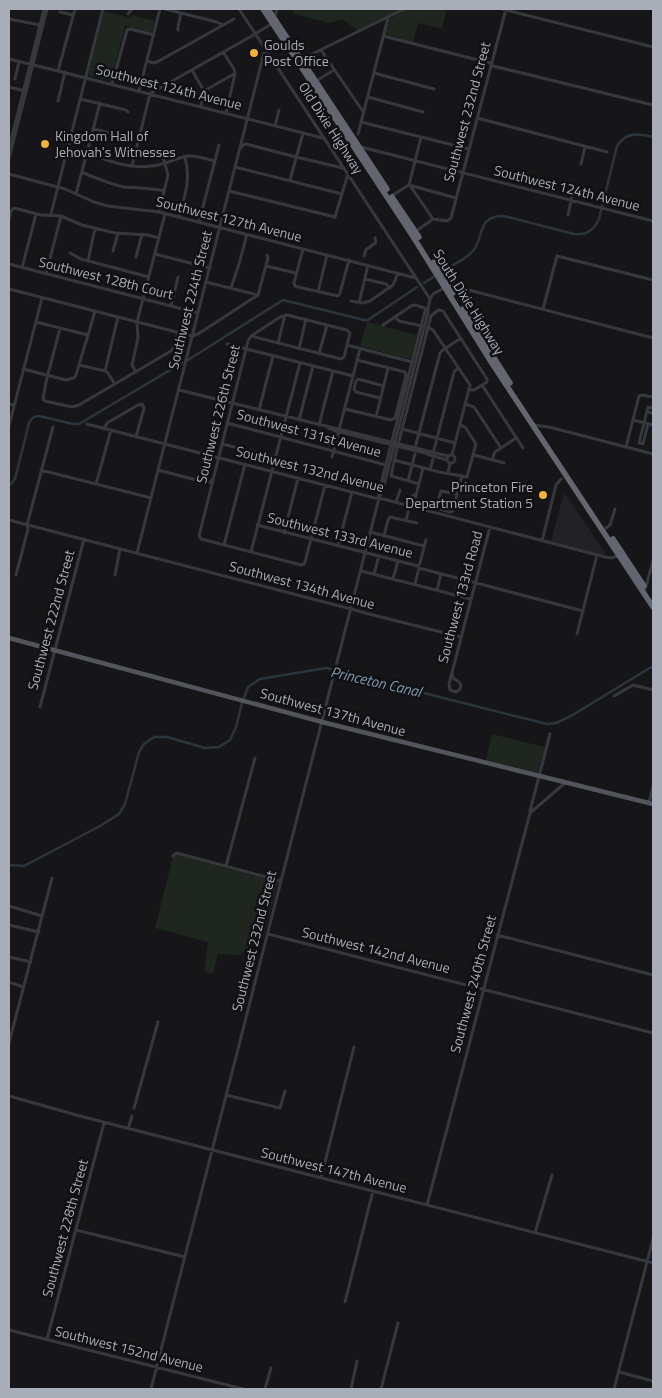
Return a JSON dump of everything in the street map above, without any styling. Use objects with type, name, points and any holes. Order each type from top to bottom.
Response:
[{"type":"highway","name":"South Dixie Highway","points":[[271,13],[300,60]]},
{"type":"highway","name":"South Dixie Highway","points":[[271,13],[414,234],[494,365],[606,528],[653,604]]},
{"type":"highway","points":[[316,84],[333,110],[336,111],[355,135],[357,147]]},
{"type":"highway","name":"South Dixie Highway","points":[[357,147],[375,170],[390,197]]},
{"type":"highway","name":"South Dixie Highway","points":[[414,234],[430,263],[513,387],[535,425],[619,555],[645,591]]},
{"type":"highway","points":[[494,365],[509,385],[513,387]]},
{"type":"highway","points":[[606,528],[619,555],[636,574]]},
{"type":"main road","name":"Southwest 137th Avenue","points":[[9,638],[322,722],[651,803]]},
{"type":"street","points":[[31,65],[45,9]]},
{"type":"street","points":[[9,148],[41,32],[45,9]]},
{"type":"street","points":[[58,71],[75,9]]},
{"type":"street","points":[[51,214],[104,9]]},
{"type":"street","points":[[128,14],[132,9]]},
{"type":"street","points":[[139,91],[160,9]]},
{"type":"street","points":[[165,9],[223,25]]},
{"type":"street","name":"Old Dixie Highway","points":[[239,9],[430,299]]},
{"type":"street","points":[[300,60],[404,9]]},
{"type":"street","points":[[505,9],[653,47]]},
{"type":"street","name":"Southwest 232nd Street","points":[[433,219],[450,220],[505,9]]},
{"type":"street","points":[[60,12],[73,15]]},
{"type":"street","points":[[178,30],[181,13]]},
{"type":"street","points":[[132,166],[150,94],[255,34],[271,13]]},
{"type":"street","points":[[355,135],[362,122],[388,18]]},
{"type":"street","points":[[9,19],[40,25]]},
{"type":"street","points":[[147,61],[157,62],[234,19]]},
{"type":"street","points":[[112,84],[126,32],[128,30],[154,35]]},
{"type":"street","points":[[384,36],[492,64],[493,66],[653,105]]},
{"type":"street","points":[[321,50],[364,113]]},
{"type":"street","points":[[223,52],[234,69],[235,74],[226,113]]},
{"type":"street","name":"Southwest 224th Street","points":[[137,553],[247,118],[266,52]]},
{"type":"street","name":"Southwest 124th Avenue","points":[[9,59],[324,138]]},
{"type":"street","points":[[15,79],[19,62]]},
{"type":"street","points":[[192,70],[204,90],[201,107]]},
{"type":"street","points":[[316,84],[334,70]]},
{"type":"street","points":[[58,101],[65,72]]},
{"type":"street","points":[[374,73],[434,89]]},
{"type":"street","points":[[204,90],[235,74]]},
{"type":"street","points":[[9,87],[24,91]]},
{"type":"street","points":[[9,159],[24,91]]},
{"type":"street","points":[[368,97],[423,112]]},
{"type":"street","points":[[80,99],[128,112]]},
{"type":"street","points":[[76,194],[100,103]]},
{"type":"street","points":[[275,126],[279,110]]},
{"type":"street","points":[[477,118],[607,152]]},
{"type":"street","points":[[362,122],[469,149]]},
{"type":"street","points":[[9,128],[14,129]]},
{"type":"street","points":[[94,129],[121,136]]},
{"type":"street","points":[[290,180],[303,133]]},
{"type":"street","points":[[390,197],[409,185],[421,137]]},
{"type":"street","points":[[240,149],[246,144],[344,168]]},
{"type":"street","points":[[199,222],[219,145]]},
{"type":"street","points":[[581,164],[585,146]]},
{"type":"street","name":"Southwest 124th Avenue","points":[[357,147],[653,221]]},
{"type":"street","points":[[159,212],[168,175],[161,150]]},
{"type":"street","points":[[88,152],[114,163],[144,167],[195,156],[215,161]]},
{"type":"street","points":[[179,217],[188,181],[185,157]]},
{"type":"street","points":[[235,167],[342,194]]},
{"type":"street","points":[[82,173],[111,184],[164,191]]},
{"type":"street","name":"Southwest 127th Avenue","points":[[9,174],[58,187],[94,202],[112,207],[159,212],[416,278]]},
{"type":"street","points":[[229,191],[335,217],[348,174]]},
{"type":"street","points":[[409,185],[456,198]]},
{"type":"street","points":[[409,185],[433,219],[414,234]]},
{"type":"street","points":[[568,215],[574,187]]},
{"type":"street","points":[[415,192],[418,188]]},
{"type":"street","points":[[9,220],[11,211],[14,208],[36,214],[61,216],[77,223],[118,234],[142,234],[159,238]]},
{"type":"street","points":[[22,268],[36,214]]},
{"type":"street","points":[[136,372],[132,365],[138,338],[138,322],[165,214]]},
{"type":"street","points":[[46,274],[61,216]]},
{"type":"street","points":[[88,261],[95,228]]},
{"type":"street","points":[[231,288],[246,238],[245,234],[242,233]]},
{"type":"street","points":[[113,251],[118,234]]},
{"type":"street","points":[[136,257],[142,234]]},
{"type":"street","points":[[364,256],[366,250],[375,244],[375,238]]},
{"type":"street","points":[[303,249],[296,273],[294,284],[296,287],[339,296],[349,260]]},
{"type":"street","points":[[70,252],[77,258],[149,277]]},
{"type":"street","points":[[155,254],[210,268]]},
{"type":"street","points":[[9,289],[192,336],[258,295],[268,258],[267,255]]},
{"type":"street","points":[[318,292],[327,255]]},
{"type":"street","points":[[543,309],[557,256],[653,280]]},
{"type":"street","name":"Southwest 128th Court","points":[[9,264],[198,313]]},
{"type":"street","points":[[359,303],[368,265]]},
{"type":"street","points":[[266,266],[296,273]]},
{"type":"street","points":[[351,301],[364,303],[370,301],[390,288],[395,282],[398,273]]},
{"type":"street","points":[[171,306],[178,277]]},
{"type":"street","points":[[365,279],[386,284],[390,288]]},
{"type":"street","points":[[206,282],[258,295]]},
{"type":"street","points":[[430,299],[434,294],[447,287],[461,288],[653,336]]},
{"type":"street","points":[[9,426],[42,298]]},
{"type":"street","name":"Southwest 232nd Street","points":[[151,1389],[370,532],[382,493],[414,362],[425,327],[425,312],[430,299]]},
{"type":"street","points":[[383,324],[412,305],[428,308]]},
{"type":"street","points":[[399,441],[425,327],[431,315],[440,310],[444,312],[488,380],[474,390],[469,388]]},
{"type":"street","points":[[24,369],[69,380],[74,378],[94,311]]},
{"type":"street","points":[[250,336],[278,344],[343,359],[350,331],[285,315],[278,344]]},
{"type":"street","name":"Southwest 226th Street","points":[[224,545],[200,537],[199,533],[246,349],[250,336],[285,315]]},
{"type":"street","points":[[105,371],[118,317]]},
{"type":"street","points":[[394,317],[399,321],[432,328],[469,388],[452,455],[448,460],[448,473]]},
{"type":"street","points":[[278,319],[284,322]]},
{"type":"street","points":[[299,349],[306,319]]},
{"type":"street","points":[[36,322],[88,335]]},
{"type":"street","points":[[319,354],[327,324]]},
{"type":"street","points":[[60,328],[43,399],[65,406],[76,406],[173,349],[178,332]]},
{"type":"street","points":[[257,332],[258,338]]},
{"type":"street","points":[[415,448],[440,354],[445,348],[461,338]]},
{"type":"street","points":[[227,344],[353,376]]},
{"type":"street","points":[[347,345],[414,362]]},
{"type":"street","points":[[332,457],[360,348]]},
{"type":"street","points":[[259,410],[273,356]]},
{"type":"street","points":[[345,409],[393,420],[405,373],[357,360]]},
{"type":"street","points":[[251,552],[300,363]]},
{"type":"street","points":[[79,365],[107,372],[115,384]]},
{"type":"street","points":[[299,420],[313,366]]},
{"type":"street","points":[[376,417],[388,368]]},
{"type":"street","points":[[434,450],[455,371],[458,368]]},
{"type":"street","points":[[319,425],[333,371]]},
{"type":"street","points":[[380,398],[354,391],[356,382],[358,380],[384,386]]},
{"type":"street","points":[[482,385],[523,448]]},
{"type":"street","points":[[179,390],[339,430],[448,460]]},
{"type":"street","points":[[626,447],[639,396],[642,394],[653,397]]},
{"type":"street","points":[[9,404],[14,406]]},
{"type":"street","points":[[104,429],[107,423],[142,404],[144,408],[136,437]]},
{"type":"street","points":[[465,404],[474,407],[501,448]]},
{"type":"street","points":[[648,424],[643,444],[638,443],[648,407],[653,408]]},
{"type":"street","points":[[646,412],[653,413]]},
{"type":"street","points":[[633,420],[653,425]]},
{"type":"street","name":"Southwest 131st Avenue","points":[[227,423],[386,465]]},
{"type":"street","name":"Southwest 132nd Avenue","points":[[87,424],[608,558],[619,555]]},
{"type":"street","points":[[457,494],[442,491],[438,499],[438,508],[451,512],[453,510],[462,476],[468,476],[474,455],[476,444],[465,427],[460,425]]},
{"type":"street","points":[[535,425],[653,454]]},
{"type":"street","points":[[16,575],[53,427]]},
{"type":"street","points":[[402,429],[455,443]]},
{"type":"street","points":[[96,484],[111,430]]},
{"type":"street","points":[[492,460],[494,453],[516,438]]},
{"type":"street","points":[[222,444],[275,457]]},
{"type":"street","points":[[394,445],[415,448],[454,462],[455,460],[452,455]]},
{"type":"street","points":[[394,445],[391,476],[419,484]]},
{"type":"street","name":"Southwest 232nd Street","points":[[379,498],[378,494],[386,465],[394,445]]},
{"type":"street","points":[[417,453],[427,453],[433,457]]},
{"type":"street","points":[[408,481],[417,453]]},
{"type":"street","points":[[474,455],[504,463]]},
{"type":"street","points":[[430,470],[433,457]]},
{"type":"street","name":"Southwest 131st Avenue","points":[[394,460],[462,476]]},
{"type":"street","points":[[245,464],[224,545],[301,565],[304,564],[325,485]]},
{"type":"street","points":[[414,503],[423,468]]},
{"type":"street","points":[[41,470],[151,498]]},
{"type":"street","points":[[158,470],[208,483],[213,479]]},
{"type":"street","points":[[284,533],[298,478]]},
{"type":"street","points":[[542,541],[556,485],[561,479]]},
{"type":"street","points":[[396,502],[400,490]]},
{"type":"street","points":[[338,546],[352,492]]},
{"type":"street","points":[[406,520],[412,496],[416,494]]},
{"type":"street","points":[[606,528],[610,524],[615,509]]},
{"type":"street","points":[[384,536],[390,517],[417,523]]},
{"type":"street","points":[[9,520],[120,549],[115,575]]},
{"type":"street","name":"Southwest 133rd Avenue","points":[[257,525],[475,582]]},
{"type":"street","name":"Southwest 133rd Road","points":[[452,673],[453,678],[461,685],[457,692],[451,691],[448,687],[490,527]]},
{"type":"street","points":[[370,532],[424,546]]},
{"type":"street","name":"Southwest 222nd Street","points":[[40,707],[84,540]]},
{"type":"street","points":[[415,584],[426,540]]},
{"type":"street","name":"Southwest 134th Avenue","points":[[120,549],[461,637]]},
{"type":"street","points":[[577,634],[597,555]]},
{"type":"street","points":[[374,574],[379,556]]},
{"type":"street","points":[[393,579],[398,561]]},
{"type":"street","points":[[645,591],[653,561]]},
{"type":"street","points":[[361,571],[471,599]]},
{"type":"street","points":[[437,590],[441,574]]},
{"type":"street","points":[[455,595],[459,578]]},
{"type":"street","points":[[475,582],[582,611]]},
{"type":"street","points":[[614,696],[632,685],[653,690]]},
{"type":"street","name":"Southwest 240th Street","points":[[427,1205],[550,734]]},
{"type":"street","points":[[226,866],[255,758]]},
{"type":"street","points":[[530,813],[565,783]]},
{"type":"street","points":[[651,803],[653,786]]},
{"type":"street","points":[[174,856],[177,853],[281,881]]},
{"type":"street","points":[[9,1042],[52,878]]},
{"type":"street","points":[[9,906],[42,916]]},
{"type":"street","points":[[9,924],[39,932]]},
{"type":"street","name":"Southwest 142nd Avenue","points":[[268,934],[653,1033]]},
{"type":"street","points":[[497,935],[653,975]]},
{"type":"street","points":[[9,957],[31,962]]},
{"type":"street","points":[[9,982],[23,987]]},
{"type":"street","points":[[134,1108],[158,1022]]},
{"type":"street","points":[[321,1178],[354,1047]]},
{"type":"street","points":[[226,1095],[280,1108],[285,1091]]},
{"type":"street","name":"Southwest 147th Avenue","points":[[9,1096],[128,1129],[653,1263]]},
{"type":"street","points":[[128,1129],[132,1116]]},
{"type":"street","name":"Southwest 228th Street","points":[[47,1340],[104,1122]]},
{"type":"street","points":[[535,1233],[552,1175]]},
{"type":"street","points":[[345,1302],[373,1191]]},
{"type":"street","points":[[76,1230],[185,1257]]},
{"type":"street","points":[[614,1389],[653,1239]]},
{"type":"street","points":[[381,1389],[398,1323]]},
{"type":"street","name":"Southwest 152nd Avenue","points":[[9,1330],[243,1389]]},
{"type":"street","points":[[351,1389],[357,1361]]},
{"type":"street","points":[[266,1389],[271,1368]]},
{"type":"street","points":[[618,1372],[653,1381]]},
{"type":"shaded area","points":[[291,9],[402,9],[358,31],[342,19],[329,23],[295,14]]},
{"type":"shaded area","points":[[406,9],[447,9],[442,29],[418,23],[413,43],[385,34],[390,19]]},
{"type":"shaded area","points":[[104,11],[131,18],[132,15],[155,21],[152,33],[125,26],[111,81],[88,75]]},
{"type":"shaded area","points":[[367,322],[417,335],[411,358],[360,346]]},
{"type":"shaded area","points":[[564,492],[606,554],[597,554],[551,541]]},
{"type":"shaded area","points":[[492,734],[545,747],[538,773],[486,760]]},
{"type":"shaded area","points":[[177,854],[278,882],[263,938],[240,955],[218,954],[213,974],[204,971],[208,942],[155,928],[173,857]]},
{"type":"waterway","name":"Princeton Canal","points":[[443,271],[473,251],[485,223],[495,217],[504,216],[574,234],[583,234],[589,231],[599,219],[617,146],[624,138],[629,136],[653,137]]},
{"type":"waterway","name":"Princeton Canal","points":[[424,283],[435,276]]},
{"type":"waterway","points":[[188,360],[283,300],[368,320],[417,287]]},
{"type":"waterway","points":[[9,486],[15,479],[29,423],[33,418],[39,416],[79,424],[182,363]]},
{"type":"waterway","name":"Princeton Canal","points":[[9,865],[24,866],[119,814],[125,804],[139,752],[144,744],[154,737],[167,737],[205,748],[219,747],[230,740],[236,727],[248,687],[260,679],[326,668],[547,724],[556,723],[571,716],[653,666]]},
{"type":"place","name":"Goulds Post Office","points":[[254,53]]},
{"type":"place","name":"Kingdom Hall of Jehovah's Witnesses","points":[[45,144]]},
{"type":"place","name":"Princeton Fire Department Station 5","points":[[543,495]]}]
